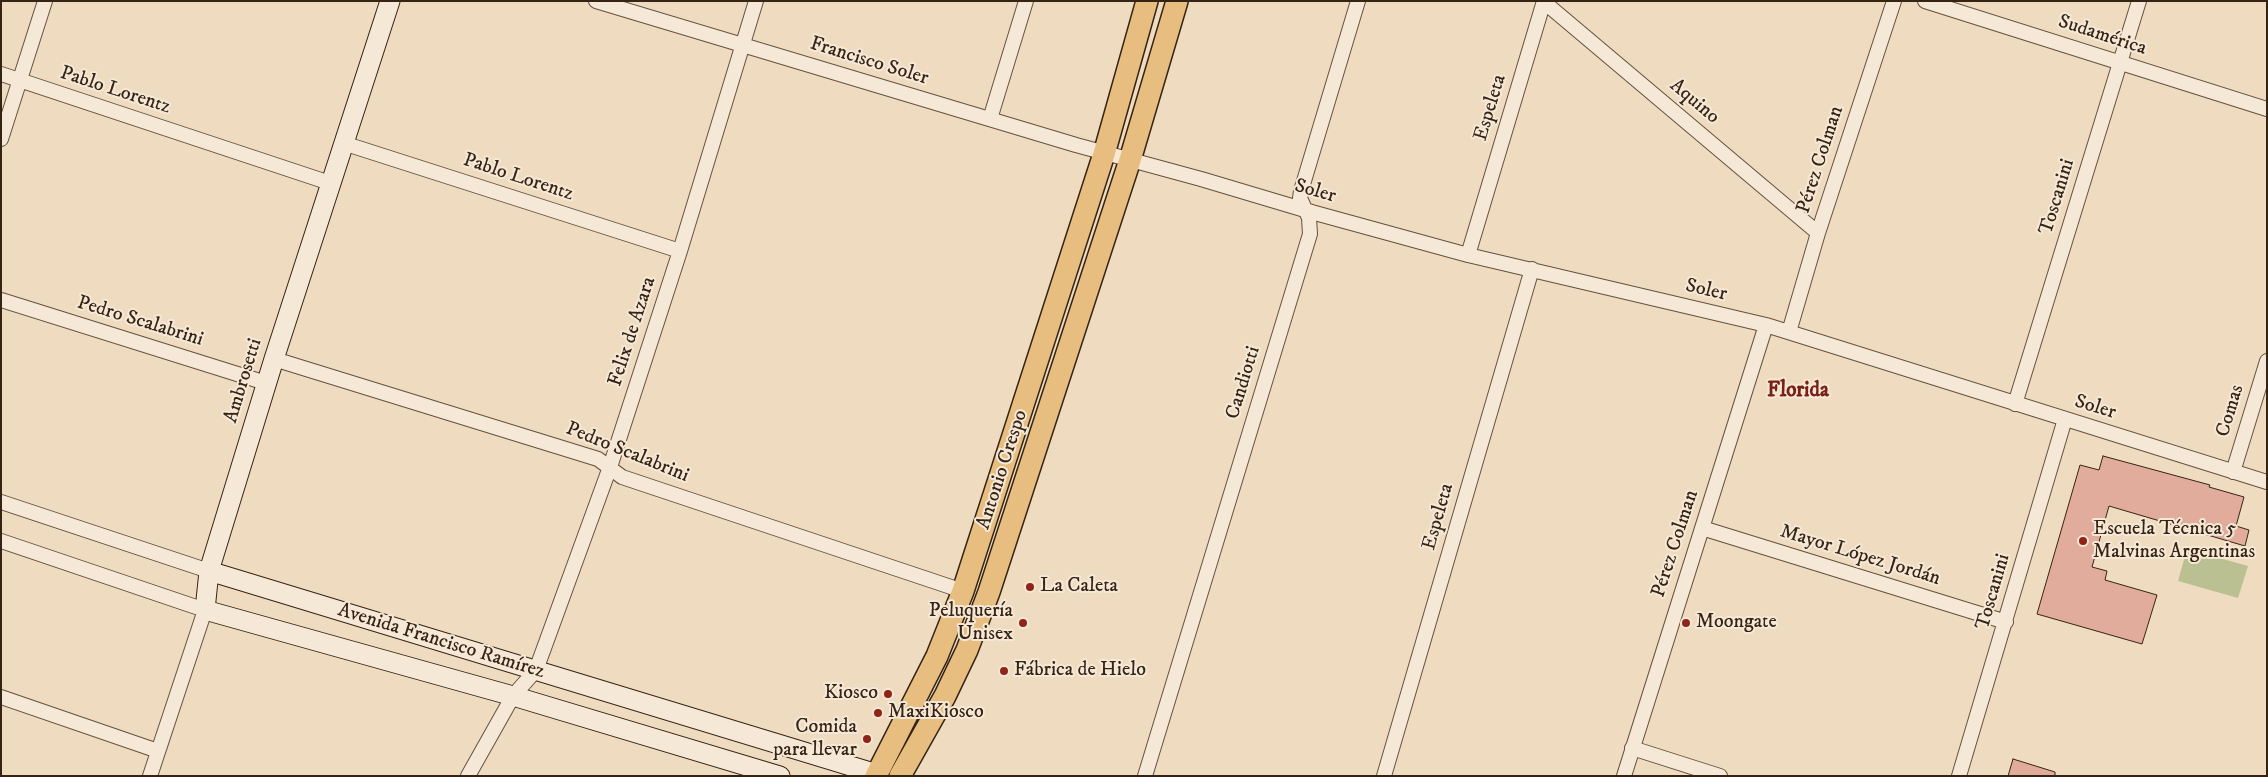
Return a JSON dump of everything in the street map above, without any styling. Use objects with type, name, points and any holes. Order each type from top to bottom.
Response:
[{"type":"main road","name":"Antonio Crespo","points":[[878,775],[937,656],[963,591],[1104,154],[1147,1]]},
{"type":"main road","name":"Antonio Crespo","points":[[900,776],[945,696],[967,650],[989,592],[1130,160],[1177,1]]},
{"type":"street","points":[[1,139],[45,1]]},
{"type":"street","name":"Ambrosetti","points":[[150,776],[206,610],[208,571],[266,383],[390,1]]},
{"type":"street","name":"Francisco Soler","points":[[596,1],[1104,154],[1130,160]]},
{"type":"street","name":"Felix de Azara","points":[[536,670],[610,467],[680,251],[756,1]]},
{"type":"street","points":[[990,119],[1026,1]]},
{"type":"street","name":"Candiotti","points":[[1145,776],[1310,234],[1309,218],[1300,198],[1301,192],[1358,1]]},
{"type":"street","name":"Pérez Colman","points":[[1789,332],[1818,233],[1894,1]]},
{"type":"street","name":"Sudamérica","points":[[1924,1],[2267,110]]},
{"type":"street","name":"Toscanini","points":[[2015,404],[2139,1]]},
{"type":"street","name":"Aquino","points":[[1544,2],[1818,233]]},
{"type":"street","name":"Espeleta","points":[[1468,255],[1544,2]]},
{"type":"street","name":"Pablo Lorentz","points":[[1,74],[330,184]]},
{"type":"street","name":"Pablo Lorentz","points":[[343,143],[680,251]]},
{"type":"street","name":"Soler","points":[[1130,160],[1468,255],[1789,332],[2267,482]]},
{"type":"street","name":"Espeleta","points":[[1384,776],[1532,269]]},
{"type":"street","name":"Pedro Scalabrini","points":[[1,300],[266,383]]},
{"type":"street","name":"Pérez Colman","points":[[1624,776],[1766,326]]},
{"type":"street","name":"Pedro Scalabrini","points":[[274,359],[598,459],[622,477],[963,591]]},
{"type":"street","name":"Comas","points":[[2233,472],[2267,361]]},
{"type":"street","name":"Toscanini","points":[[1959,776],[2066,419]]},
{"type":"street","name":"Avenida Francisco Ramírez","points":[[1,502],[208,571],[878,775]]},
{"type":"street","name":"Mayor López Jordán","points":[[1702,528],[2006,622]]},
{"type":"street","name":"Avenida Francisco Ramírez","points":[[1,541],[206,610],[513,696],[780,776]]},
{"type":"street","points":[[468,776],[513,696],[536,670]]},
{"type":"street","points":[[1,697],[158,751]]},
{"type":"street","points":[[1632,748],[1720,776]]},
{"type":"green space","points":[[2187,549],[2248,566],[2238,598],[2178,581]]},
{"type":"building","points":[[2103,456],[2210,485],[2209,487],[2244,497],[2236,526],[2249,530],[2245,546],[2109,506],[2092,567],[2107,571],[2105,580],[2157,595],[2142,644],[2037,614],[2080,465],[2099,470]]},
{"type":"building","points":[[2013,759],[2055,772],[2055,776],[2008,776]]},
{"type":"place","name":"Escuela Técnica 5 Malvinas Argentinas","points":[[2083,541]]},
{"type":"place","name":"La Caleta","points":[[1030,587]]},
{"type":"place","name":"Peluquería Unisex","points":[[1023,623]]},
{"type":"place","name":"Moongate","points":[[1686,623]]},
{"type":"place","name":"Fábrica de Hielo","points":[[1004,671]]},
{"type":"place","name":"Kiosco","points":[[888,694]]},
{"type":"place","name":"MaxiKiosco","points":[[878,713]]},
{"type":"place","name":"Comida para llevar","points":[[867,739]]},
{"type":"district","name":"Florida","points":[[1798,392]]}]
